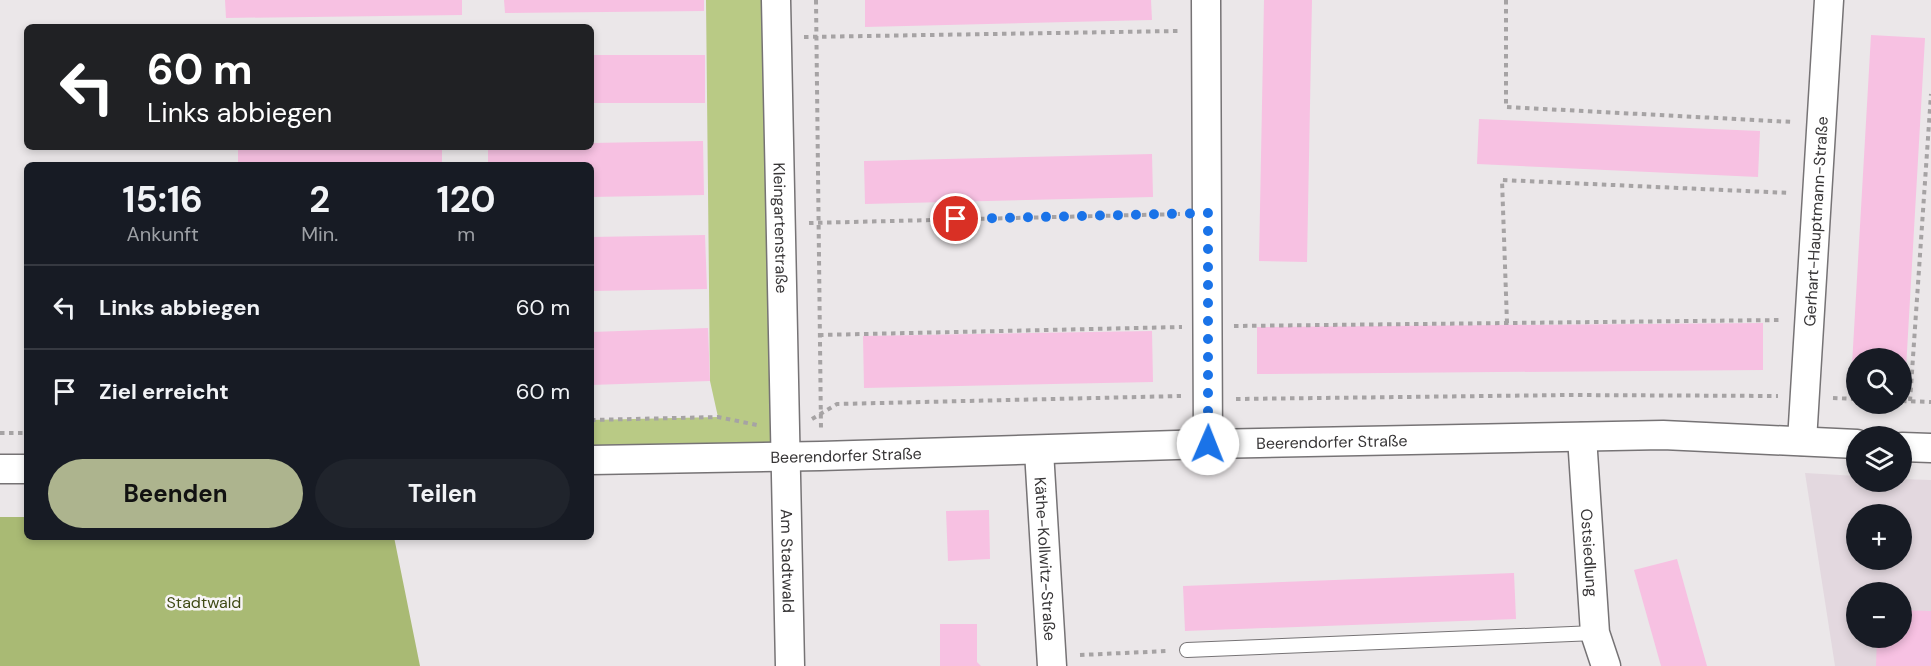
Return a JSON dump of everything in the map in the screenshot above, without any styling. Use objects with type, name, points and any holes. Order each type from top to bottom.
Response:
[{"type":"street","name":"Kleingartenstraße","points":[[776,0],[784,457]]},
{"type":"street","points":[[1206,0],[1208,444]]},
{"type":"street","name":"Gerhart-Hauptmann-Straße","points":[[1802,441],[1829,0]]},
{"type":"street","name":"Beerendorfer Straße","points":[[594,460],[1664,435],[1846,443]]},
{"type":"street","name":"Ostsiedlung","points":[[1582,437],[1596,633],[1606,666]]},
{"type":"street","points":[[1912,447],[1931,448]]},
{"type":"street","name":"Käthe-Kollwitz-Straße","points":[[1039,451],[1051,661]]},
{"type":"street","name":"Am Stadtwald","points":[[784,457],[790,666]]},
{"type":"street","points":[[0,469],[24,469]]},
{"type":"lane","points":[[1187,650],[1596,633]]},
{"type":"path","points":[[816,0],[821,456]]},
{"type":"path","points":[[1506,0],[1506,107],[1822,124]]},
{"type":"path","points":[[777,35],[816,39],[1206,31]]},
{"type":"path","points":[[1912,372],[1931,94]]},
{"type":"path","points":[[1507,323],[1502,180],[1817,194]]},
{"type":"path","points":[[780,224],[1208,213]]},
{"type":"path","points":[[819,335],[1208,326],[1809,320]]},
{"type":"path","points":[[594,420],[718,417],[758,425],[783,424],[806,423],[837,404],[1017,402],[1176,396],[1209,399],[1569,395],[1846,399]]},
{"type":"path","points":[[1912,401],[1931,402]]},
{"type":"path","points":[[0,433],[24,433]]},
{"type":"path","points":[[1051,661],[1187,650]]},
{"type":"shaded area","points":[[1805,473],[1846,475],[1846,492],[1912,492],[1912,479],[1931,480],[1931,666],[1835,666]]},
{"type":"green space","points":[[706,0],[776,0],[784,457],[594,460],[594,420],[718,417],[710,381]]},
{"type":"green space","name":"Stadtwald","points":[[0,517],[24,517],[24,540],[395,540],[420,666],[0,666]]},
{"type":"building","points":[[225,0],[462,0],[462,15],[226,18]]},
{"type":"building","points":[[504,0],[704,0],[704,11],[505,13]]},
{"type":"building","points":[[865,0],[1151,0],[1152,20],[865,27]]},
{"type":"building","points":[[1264,0],[1312,0],[1307,262],[1259,261]]},
{"type":"building","points":[[1871,35],[1925,38],[1907,348],[1853,348]]},
{"type":"building","points":[[594,55],[705,55],[705,103],[594,103]]},
{"type":"building","points":[[1479,119],[1760,131],[1758,177],[1477,164]]},
{"type":"building","points":[[703,141],[704,195],[594,197],[594,162],[488,162],[488,150],[594,150],[594,143]]},
{"type":"building","points":[[238,150],[442,150],[442,162],[238,162]]},
{"type":"building","points":[[1152,154],[1153,197],[865,204],[864,161]]},
{"type":"building","points":[[705,235],[707,289],[594,291],[594,237]]},
{"type":"building","points":[[1763,323],[1763,370],[1257,374],[1257,327]]},
{"type":"building","points":[[708,328],[710,381],[594,385],[594,332]]},
{"type":"building","points":[[1152,331],[1153,382],[864,388],[863,336]]},
{"type":"building","points":[[989,510],[990,559],[948,561],[946,511]]},
{"type":"building","points":[[1677,559],[1707,666],[1661,666],[1634,570]]},
{"type":"building","points":[[1514,573],[1516,619],[1185,631],[1183,586]]},
{"type":"building","points":[[1912,610],[1931,611],[1931,666],[1876,666],[1877,648],[1912,648]]},
{"type":"building","points":[[940,624],[977,624],[977,662],[981,666],[940,666]]},
{"type":"route","points":[[956,219],[1208,213],[1208,444]]}]
